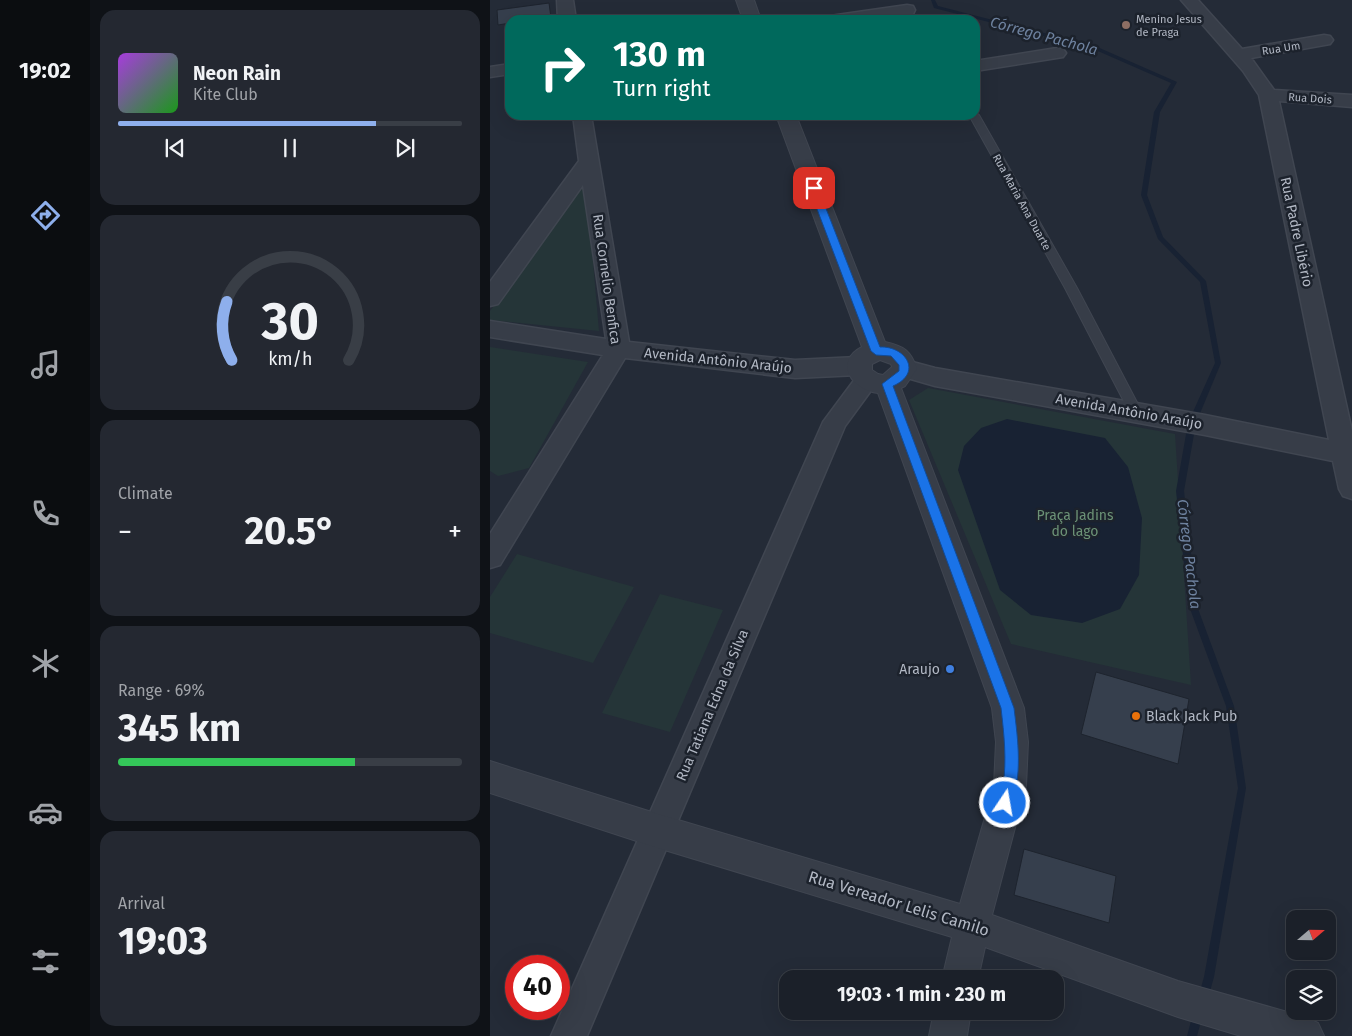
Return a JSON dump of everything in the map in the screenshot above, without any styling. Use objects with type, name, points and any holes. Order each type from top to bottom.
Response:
[{"type":"street","points":[[564,0],[567,15]]},
{"type":"street","points":[[745,0],[750,15]]},
{"type":"street","name":"Rua Padre Libério","points":[[1189,0],[1250,68],[1268,95],[1348,454],[1352,489]]},
{"type":"street","points":[[872,15],[908,10]]},
{"type":"street","name":"Rua Um","points":[[1238,55],[1324,40]]},
{"type":"street","points":[[980,65],[1057,54]]},
{"type":"street","points":[[490,72],[505,70]]},
{"type":"street","name":"Rua Dois","points":[[1268,95],[1352,101]]},
{"type":"street","name":"Rua Cornelio Benfica","points":[[490,557],[619,349],[583,120]]},
{"type":"street","points":[[788,120],[879,370],[1008,708],[1012,742],[1010,786],[972,924],[962,970]]},
{"type":"street","points":[[490,298],[589,162]]},
{"type":"street","name":"Avenida Antônio Araújo","points":[[490,329],[619,349],[796,369],[879,370],[935,377],[1136,412],[1348,454]]},
{"type":"street","name":"Rua Tatiana Edna da Silva","points":[[569,1036],[835,422],[879,370]]},
{"type":"street","name":"Rua Vereador Lelis Camilo","points":[[490,777],[658,831],[972,924],[1178,998],[1305,1036]]},
{"type":"street","points":[[948,1036],[951,1020]]},
{"type":"lane","name":"Rua Maria Ana Duarte","points":[[977,120],[1071,288],[1136,412]]},
{"type":"green space","points":[[586,182],[599,331],[490,320],[490,311]]},
{"type":"green space","points":[[490,347],[588,362],[529,468],[498,476],[490,471]]},
{"type":"green space","name":"Praça Jadins do lago","points":[[928,388],[1175,434],[1191,685],[1011,644],[909,400]]},
{"type":"green space","points":[[517,554],[634,587],[593,663],[490,633],[490,597]]},
{"type":"green space","points":[[660,594],[723,610],[670,732],[602,713]]},
{"type":"water","points":[[1007,419],[1105,438],[1128,467],[1142,518],[1139,575],[1120,609],[1082,623],[1031,615],[1000,590],[958,470],[964,446],[981,428]]},
{"type":"building","points":[[549,3],[551,15],[505,15],[505,24],[498,25],[497,10]]},
{"type":"building","name":"Black Jack Pub","points":[[1096,672],[1189,699],[1178,764],[1081,734]]},
{"type":"building","points":[[1024,849],[1116,876],[1109,923],[1014,895]]},
{"type":"waterway","name":"Córrego Pachola","points":[[933,0],[936,7],[967,15]]},
{"type":"waterway","name":"Córrego Pachola","points":[[980,18],[1093,47],[1174,82],[1157,112],[1144,195],[1160,238],[1203,281],[1218,363],[1192,423],[1180,491],[1193,606],[1230,706],[1242,788],[1209,977],[1203,998]]},
{"type":"waterway","name":"Córrego Pachola","points":[[1192,1036],[1198,1014]]},
{"type":"place","name":"Menino Jesus de Praga","points":[[1126,25]]},
{"type":"place","name":"Araujo","points":[[950,669]]},
{"type":"place","name":"Black Jack Pub","points":[[1136,716]]},
{"type":"route","points":[[814,188],[876,351],[886,350],[894,353],[904,363],[905,369],[902,374],[896,380],[887,384],[1008,708],[1012,742],[1010,786],[1005,803]]}]
